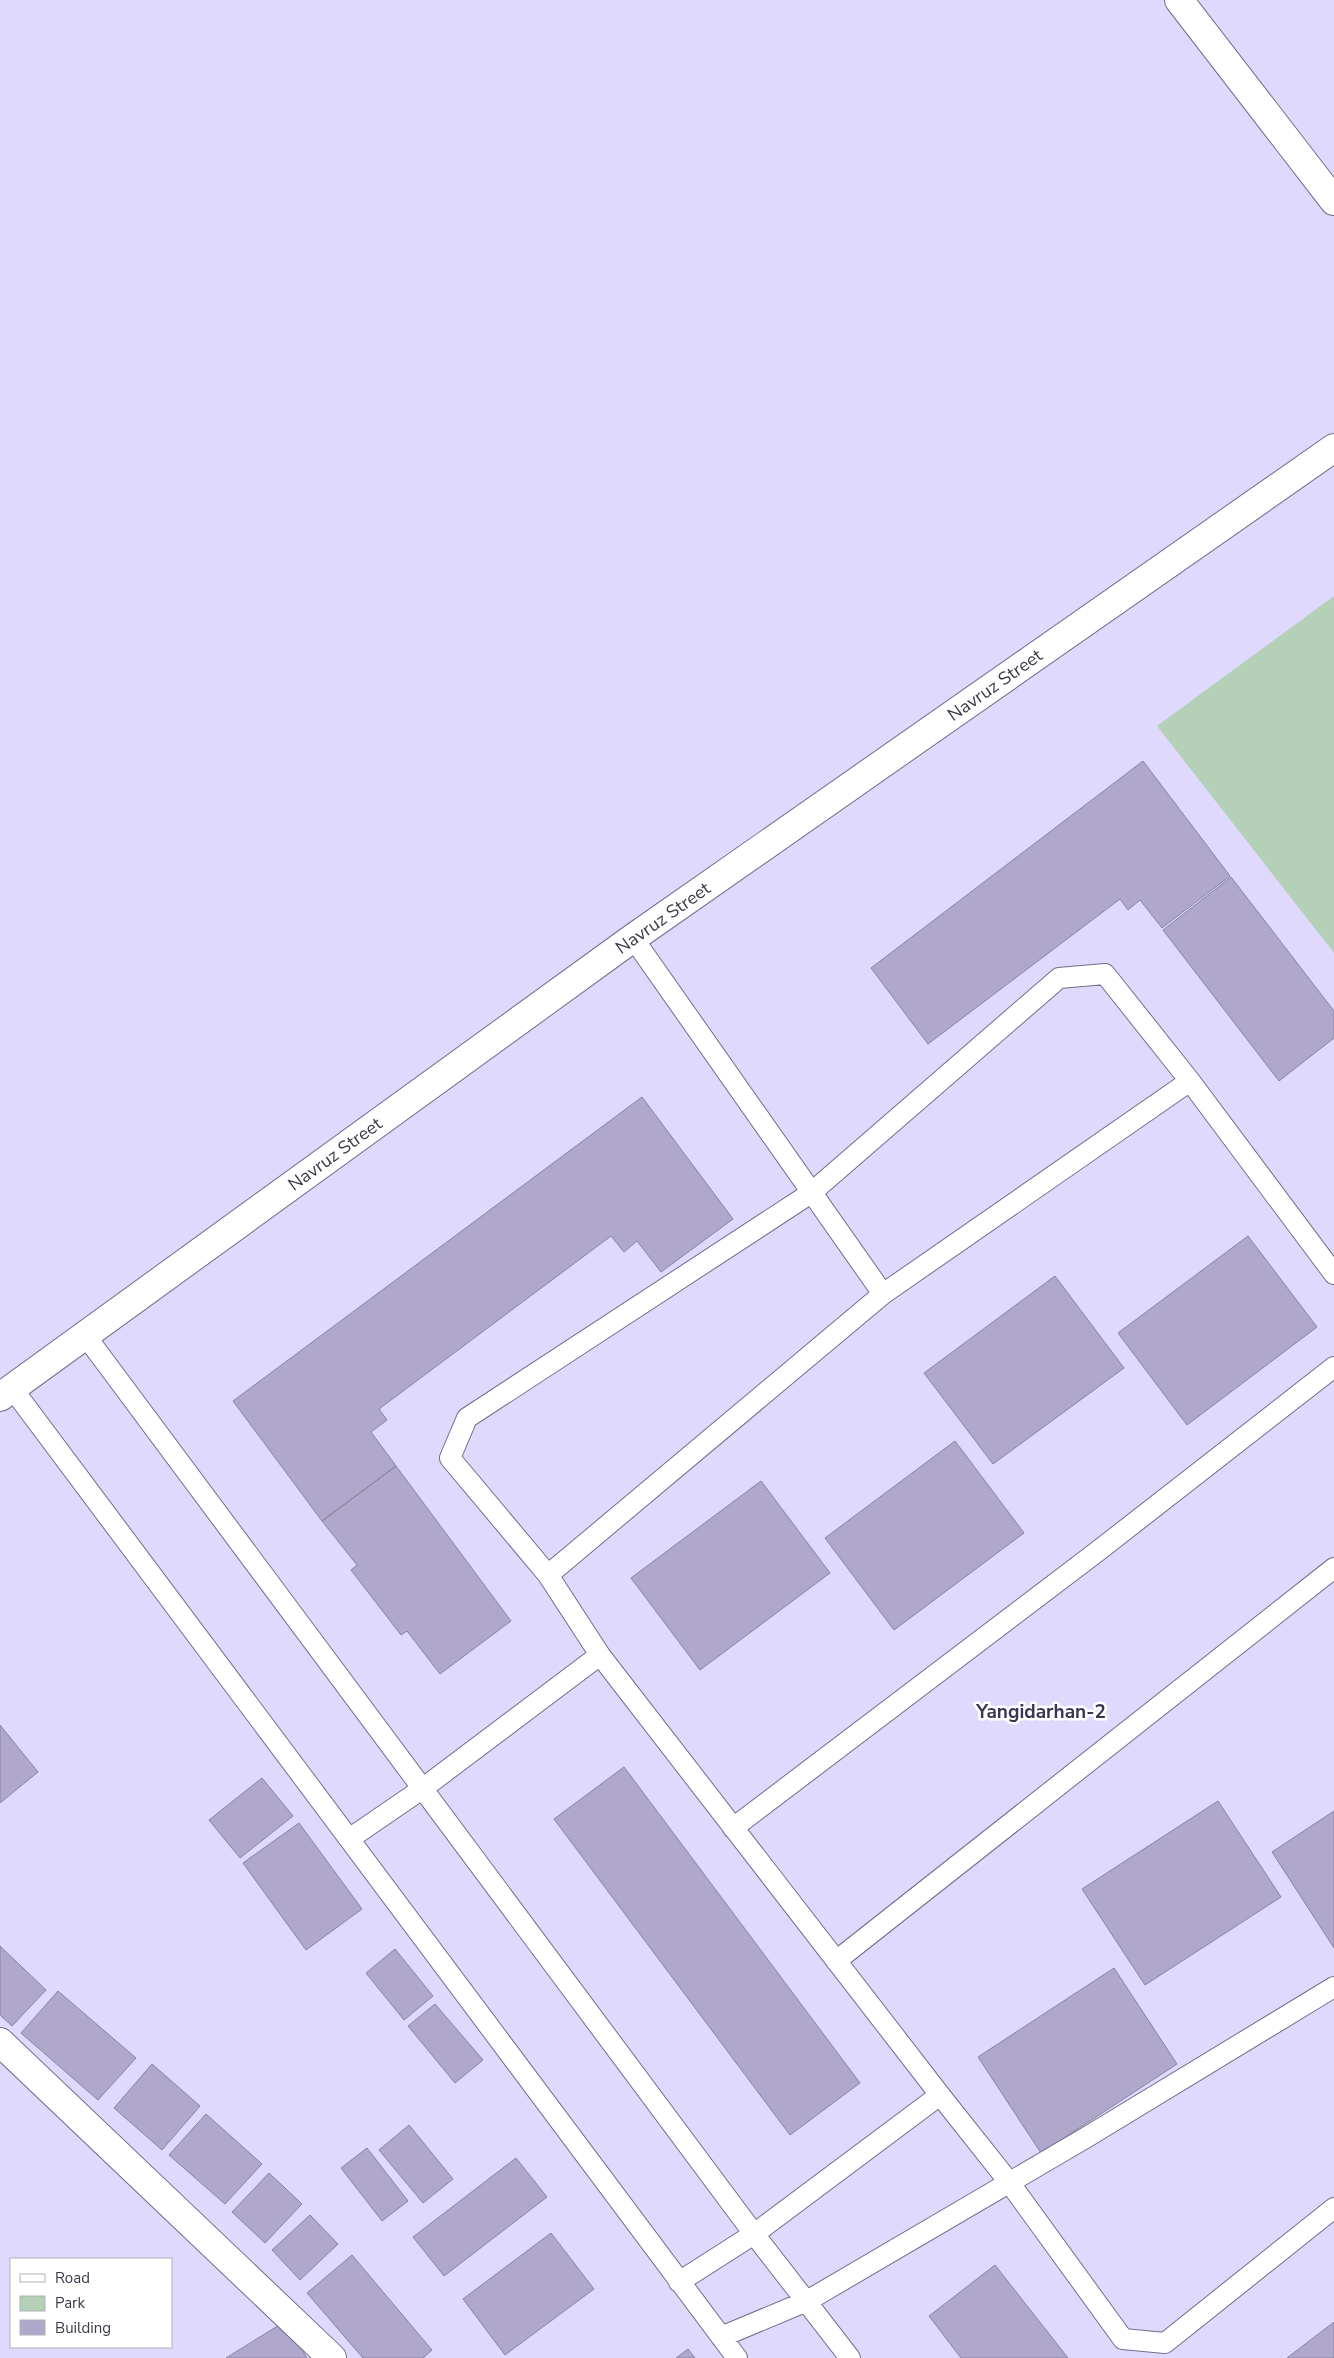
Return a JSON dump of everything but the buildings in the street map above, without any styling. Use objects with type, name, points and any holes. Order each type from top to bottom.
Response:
[{"type":"street","points":[[1179,0],[1334,201]]},
{"type":"street","name":"Navruz Street","points":[[6,1393],[633,938],[1334,448]]},
{"type":"street","points":[[0,2042],[332,2358]]},
{"type":"lane","points":[[633,938],[883,1294]]},
{"type":"lane","points":[[1334,1274],[1190,1081],[1104,974],[1059,978],[812,1193],[467,1418],[450,1458],[548,1575],[600,1655],[940,2096],[1009,2182],[1123,2339],[1165,2343],[1334,2208]]},
{"type":"lane","points":[[548,1575],[883,1294],[1190,1081]]},
{"type":"lane","points":[[85,1336],[754,2234],[850,2358]]},
{"type":"lane","points":[[733,1828],[1098,1551],[1334,1367]]},
{"type":"lane","points":[[6,1393],[349,1839],[736,2358]]},
{"type":"lane","points":[[836,1961],[1334,1568]]},
{"type":"lane","points":[[349,1839],[422,1789],[600,1655]]},
{"type":"lane","points":[[721,2337],[807,2301],[1334,1987]]},
{"type":"lane","points":[[679,2282],[754,2234],[940,2096]]},
{"type":"green space","points":[[1334,596],[1334,953],[1157,726]]},
{"type":"district","name":"Yangidarhan-2","points":[[1041,1712]]}]
